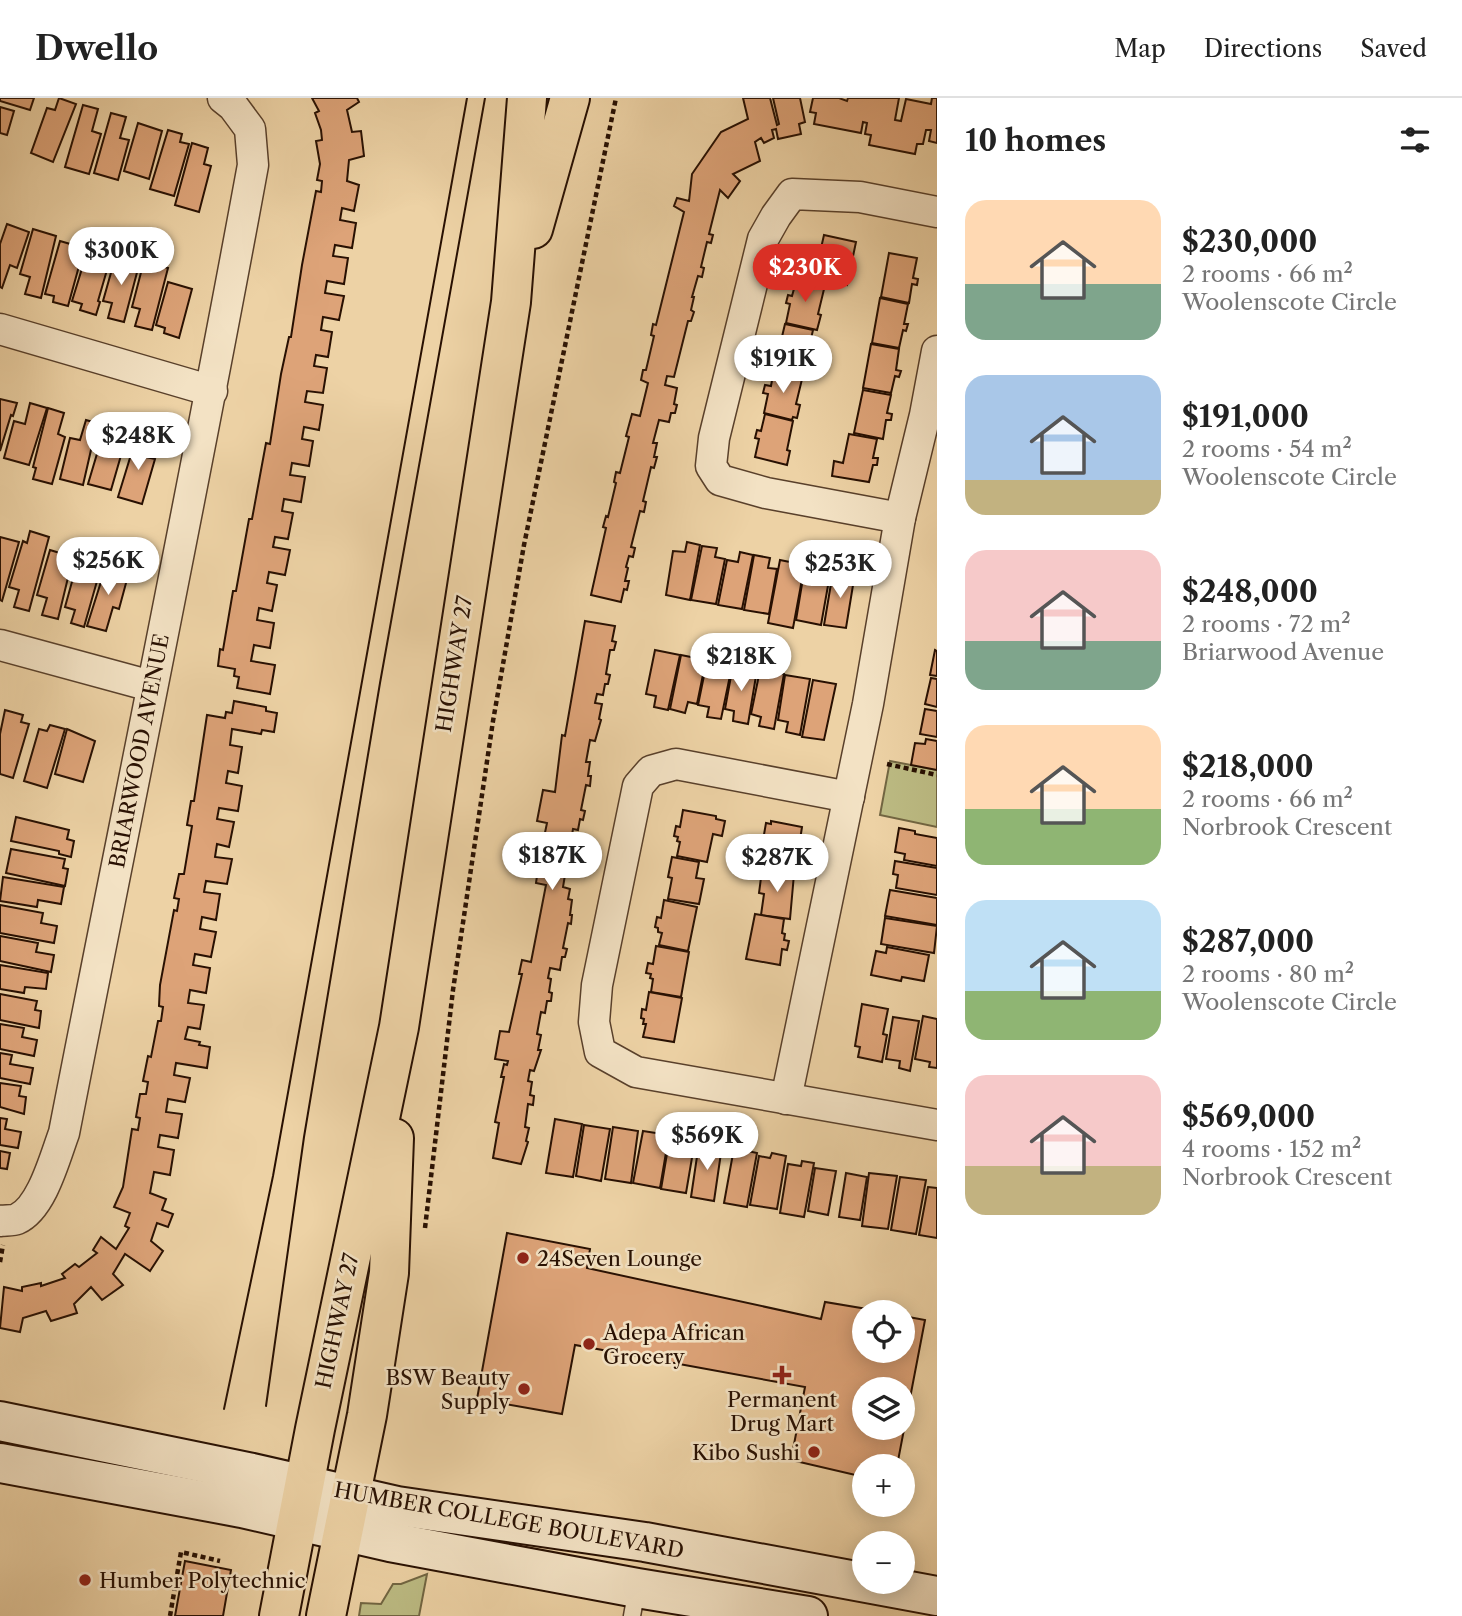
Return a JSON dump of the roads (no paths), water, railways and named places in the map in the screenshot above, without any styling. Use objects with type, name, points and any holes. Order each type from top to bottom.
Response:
[{"type":"main road","name":"HIGHWAY 27","points":[[279,1616],[399,1027],[512,302],[527,98]]},
{"type":"main road","name":"HIGHWAY 27","points":[[512,302],[570,98]]},
{"type":"main road","name":"HIGHWAY 27","points":[[326,1616],[367,1415],[389,1273],[399,1027]]},
{"type":"street","name":"BRIARWOOD AVENUE","points":[[2,1233],[32,1206],[45,1183],[64,1133],[151,686],[212,391],[253,165],[250,129],[233,106],[223,98]]},
{"type":"street","points":[[900,518],[766,492],[720,480],[711,466],[714,438],[763,239],[792,194],[860,197],[937,212]]},
{"type":"street","points":[[0,329],[212,391]]},
{"type":"street","points":[[786,1099],[849,797],[900,518],[931,415],[937,351]]},
{"type":"street","points":[[0,645],[151,686]]},
{"type":"street","points":[[849,797],[676,764],[651,771],[638,786],[597,985],[594,1022],[600,1052],[636,1072],[937,1125]]},
{"type":"street","name":"HUMBER COLLEGE BOULEVARD","points":[[0,1421],[346,1513],[397,1506],[645,1542],[937,1595]]},
{"type":"street","name":"HUMBER COLLEGE BOULEVARD","points":[[0,1463],[242,1508],[301,1503]]},
{"type":"street","name":"HUMBER COLLEGE BOULEVARD","points":[[346,1513],[390,1542],[634,1602],[740,1605],[808,1616]]},
{"type":"street","points":[[634,1602],[645,1542]]},
{"type":"street","points":[[740,1605],[748,1562]]},
{"type":"tram line","points":[[224,1409],[273,1176],[467,98]]},
{"type":"tram line","points":[[266,1406],[304,1137],[380,683],[485,98]]},
{"type":"place","name":"24Seven Lounge","points":[[523,1258]]},
{"type":"place","name":"Adepa African Grocery","points":[[589,1344]]},
{"type":"place","name":"Permanent Drug Mart","points":[[782,1375]]},
{"type":"place","name":"BSW Beauty Supply","points":[[524,1389]]},
{"type":"place","name":"Kibo Sushi","points":[[814,1452]]},
{"type":"place","name":"Humber Polytechnic","points":[[85,1580]]}]
